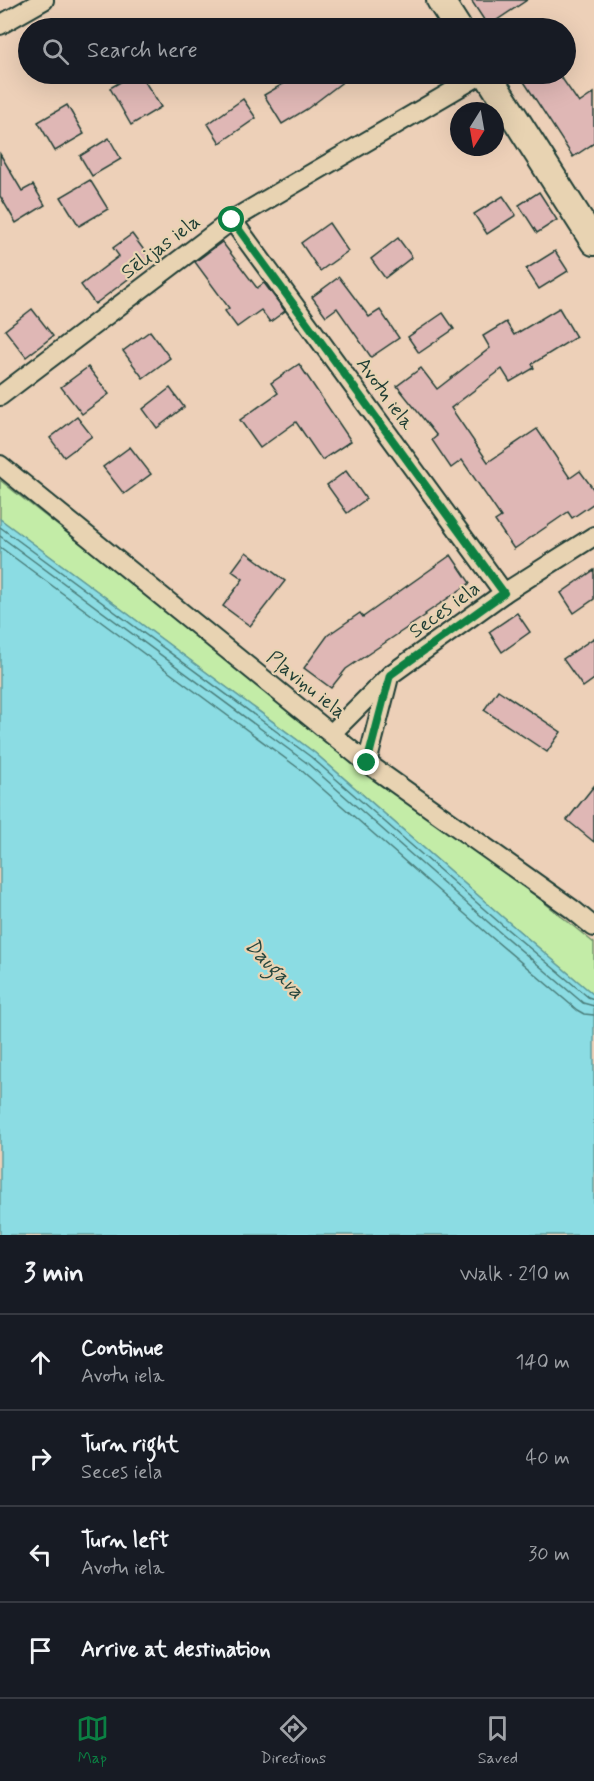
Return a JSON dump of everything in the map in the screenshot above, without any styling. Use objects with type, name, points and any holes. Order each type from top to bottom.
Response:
[{"type":"street","points":[[0,25],[44,0]]},
{"type":"street","points":[[440,0],[452,18]]},
{"type":"street","name":"Sēlijas iela","points":[[0,396],[232,220],[465,84]]},
{"type":"street","points":[[493,84],[594,242]]},
{"type":"street","name":"Avotu iela","points":[[232,220],[504,593]]},
{"type":"street","name":"Pļaviņu iela","points":[[0,465],[367,763],[594,927]]},
{"type":"street","name":"Seces iela","points":[[332,734],[390,675],[504,593],[594,536]]},
{"type":"street","points":[[367,763],[390,675]]},
{"type":"green space","points":[[0,480],[333,735],[594,943],[594,995],[315,753],[0,519]]},
{"type":"water","name":"Daugava","points":[[0,519],[315,753],[594,995],[594,1235],[0,1235]]},
{"type":"building","points":[[471,0],[527,0],[500,18],[483,18]]},
{"type":"building","points":[[117,84],[146,84],[161,107],[131,125],[110,88]]},
{"type":"building","points":[[283,84],[340,84],[307,109],[282,124],[264,95]]},
{"type":"building","points":[[526,84],[566,84],[579,103],[594,93],[594,143],[573,157]]},
{"type":"building","points":[[243,99],[256,118],[220,143],[208,124]]},
{"type":"building","points":[[67,105],[84,134],[55,151],[38,122]]},
{"type":"building","points":[[109,138],[121,159],[92,176],[80,156]]},
{"type":"building","points":[[0,154],[22,191],[33,185],[45,205],[16,223],[0,196]]},
{"type":"building","points":[[90,180],[108,209],[79,226],[61,197]]},
{"type":"building","points":[[539,192],[557,220],[537,233],[519,205]]},
{"type":"building","points":[[503,196],[516,215],[487,234],[474,214]]},
{"type":"building","points":[[329,223],[348,251],[320,271],[301,243]]},
{"type":"building","points":[[132,234],[152,261],[95,304],[81,285],[119,256],[113,248]]},
{"type":"building","points":[[398,238],[412,257],[385,278],[371,259]]},
{"type":"building","points":[[222,242],[257,288],[264,283],[285,311],[270,322],[261,310],[237,327],[225,311],[229,308],[195,262]]},
{"type":"building","points":[[555,251],[568,271],[539,289],[526,269]]},
{"type":"building","points":[[339,277],[369,317],[380,310],[399,338],[371,357],[337,308],[326,316],[312,297]]},
{"type":"building","points":[[559,308],[576,337],[532,364],[534,368],[510,382],[502,369],[451,408],[488,462],[537,429],[570,478],[580,471],[594,490],[594,503],[572,518],[568,512],[514,549],[495,521],[501,517],[462,460],[451,468],[432,440],[437,436],[397,386],[421,368],[437,389],[490,348],[483,336],[506,322],[514,335]]},
{"type":"building","points":[[32,309],[53,336],[26,357],[5,330]]},
{"type":"building","points":[[443,313],[454,329],[419,353],[408,337]]},
{"type":"building","points":[[150,331],[170,358],[143,378],[123,351]]},
{"type":"building","points":[[299,364],[351,441],[322,460],[296,422],[260,448],[240,420],[278,393],[271,383]]},
{"type":"building","points":[[88,367],[109,394],[82,414],[61,387]]},
{"type":"building","points":[[170,388],[184,407],[157,428],[143,409]]},
{"type":"building","points":[[77,417],[92,436],[64,457],[50,438]]},
{"type":"building","points":[[130,447],[151,474],[124,494],[103,467]]},
{"type":"building","points":[[346,471],[366,499],[347,513],[327,485]]},
{"type":"building","points":[[246,552],[285,581],[250,626],[223,606],[243,579],[232,571]]},
{"type":"building","points":[[451,555],[470,583],[346,669],[331,688],[304,668],[328,635],[360,613],[363,617]]},
{"type":"building","points":[[594,570],[594,599],[574,613],[561,593]]},
{"type":"building","points":[[517,613],[530,632],[502,652],[489,632]]},
{"type":"building","points":[[594,638],[594,679],[583,687],[563,659]]},
{"type":"building","points":[[498,690],[561,732],[547,752],[484,710]]},
{"type":"building","points":[[594,786],[594,842],[567,820]]},
{"type":"route","points":[[232,220],[504,593],[390,675],[367,763]]}]
